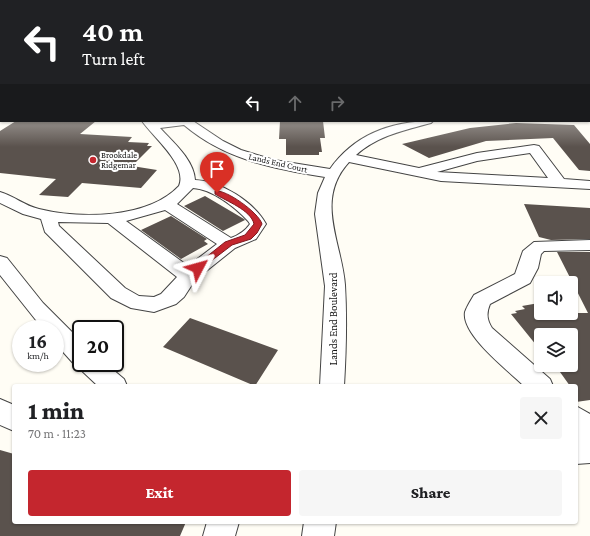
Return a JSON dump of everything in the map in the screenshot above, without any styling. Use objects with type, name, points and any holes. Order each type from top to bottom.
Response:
[{"type":"street","points":[[150,124],[174,122]]},
{"type":"street","name":"Lands End Court","points":[[187,122],[199,134],[234,152],[261,161],[333,174]]},
{"type":"street","name":"Lands End Boulevard","points":[[332,384],[335,277],[323,214],[326,196],[333,174],[338,164],[345,157],[370,139],[386,132],[423,122]]},
{"type":"street","points":[[0,197],[31,212],[48,216],[111,218],[132,216],[166,204],[183,192],[188,184],[188,174],[180,159],[150,124]]},
{"type":"street","points":[[422,172],[458,160],[505,151],[534,149],[560,183]]},
{"type":"street","points":[[345,157],[440,177],[590,184]]},
{"type":"street","points":[[48,216],[51,228],[118,293],[129,301],[140,304],[162,302],[174,295],[188,276],[228,244],[248,237],[258,224],[257,219],[244,208],[204,185],[188,184]]},
{"type":"street","points":[[166,204],[228,244]]},
{"type":"street","points":[[111,218],[188,276]]},
{"type":"street","points":[[539,384],[484,334],[477,322],[476,312],[481,300],[523,278],[528,268],[532,251],[540,246],[590,245]]},
{"type":"street","points":[[0,262],[36,308],[72,346]]},
{"type":"street","points":[[99,372],[113,384]]},
{"type":"street","points":[[0,411],[12,418]]},
{"type":"street","points":[[578,420],[590,431]]},
{"type":"street","points":[[578,451],[590,450]]},
{"type":"street","points":[[218,536],[222,524]]},
{"type":"street","points":[[318,536],[320,524]]},
{"type":"building","name":"Brookdale Ridgemar","points":[[14,122],[95,122],[80,134],[132,137],[128,142],[149,143],[147,146],[152,146],[132,166],[157,170],[141,188],[82,183],[68,197],[39,195],[56,179],[0,173],[0,131]]},
{"type":"building","points":[[280,122],[323,122],[325,138],[320,138],[322,152],[319,152],[319,155],[286,155],[286,139],[279,139]]},
{"type":"building","points":[[516,123],[574,125],[590,144],[590,171],[579,170],[553,138],[486,141],[429,158],[402,144],[470,128]]},
{"type":"building","points":[[205,196],[245,220],[223,231],[184,206]]},
{"type":"building","points":[[524,204],[590,208],[590,239],[551,240],[539,237]]},
{"type":"building","points":[[171,216],[207,239],[204,241],[208,244],[181,259],[141,230]]},
{"type":"building","points":[[557,252],[590,252],[590,400],[578,402],[578,384],[569,384],[560,372],[578,372],[578,328],[534,328],[534,342],[511,314],[517,313],[515,311],[525,309],[522,306],[534,304],[534,320],[578,320],[578,313],[588,313],[578,293],[578,276],[569,276]]},
{"type":"building","points":[[190,318],[278,350],[256,384],[250,384],[163,347]]},
{"type":"building","points":[[0,450],[12,453],[12,524],[185,524],[180,536],[0,536]]},
{"type":"place","name":"Brookdale Ridgemar","points":[[93,160]]},
{"type":"route","points":[[198,268],[228,244],[248,237],[258,224],[257,219],[252,214],[217,193]]}]
